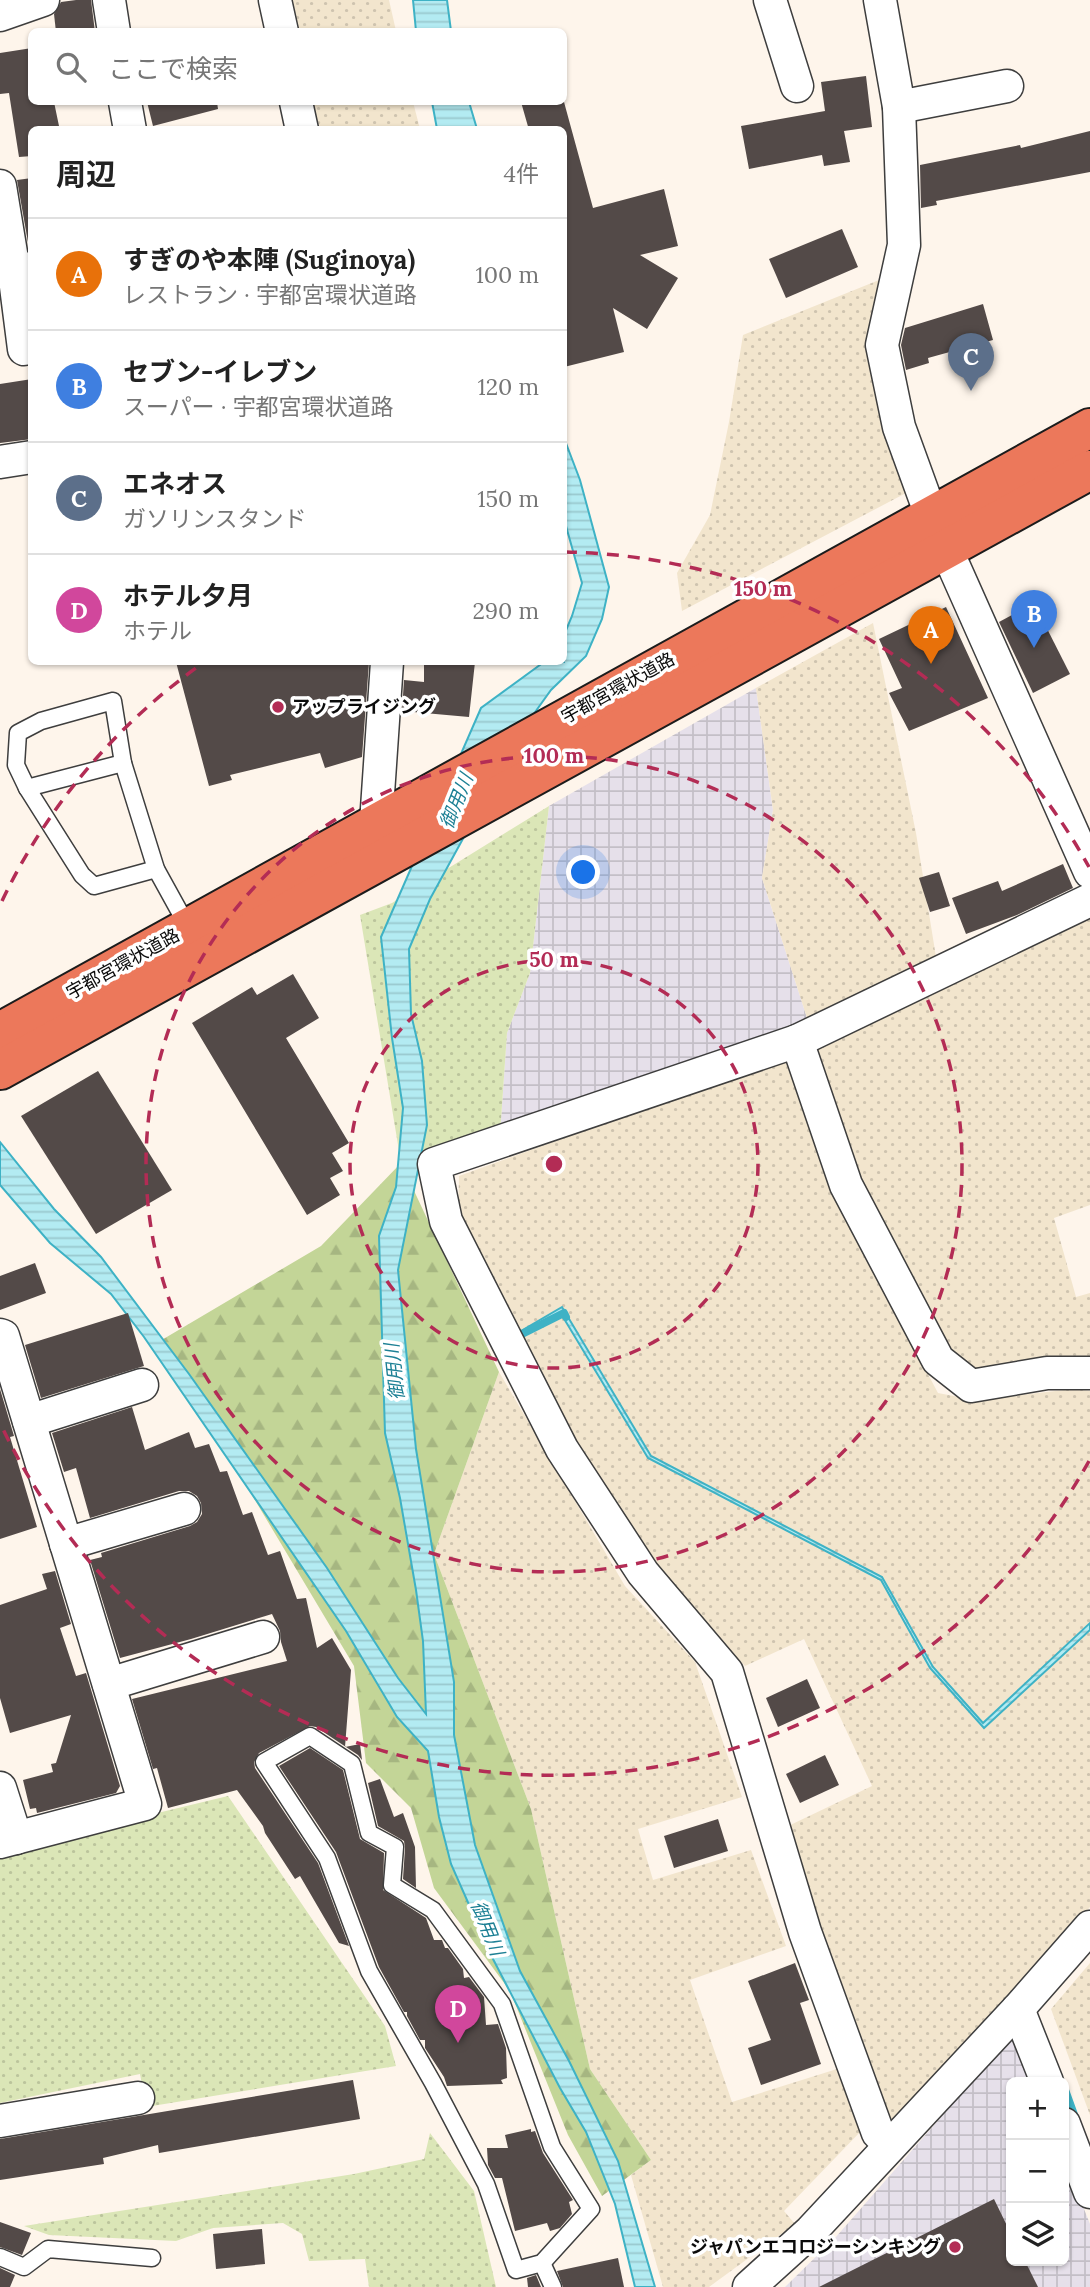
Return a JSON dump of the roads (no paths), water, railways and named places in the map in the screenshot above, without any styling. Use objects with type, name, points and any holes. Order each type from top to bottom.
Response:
[{"type":"highway","name":"宇都宮環状道路","points":[[0,1032],[17,1011],[188,927],[382,839],[587,726],[931,515],[1090,428]]},
{"type":"highway","name":"宇都宮環状道路","points":[[587,726],[946,550],[1090,470]]},
{"type":"highway","name":"宇都宮環状道路","points":[[0,1070],[256,928],[382,839]]},
{"type":"highway","points":[[0,1093],[256,928]]},
{"type":"street","points":[[0,15],[43,0]]},
{"type":"street","points":[[109,0],[113,28]]},
{"type":"street","points":[[275,0],[281,28]]},
{"type":"street","points":[[770,0],[797,86]]},
{"type":"street","points":[[880,0],[898,107],[904,245],[882,345],[899,427],[946,550],[1090,872]]},
{"type":"street","points":[[898,107],[1007,86]]},
{"type":"street","points":[[126,105],[129,126]]},
{"type":"street","points":[[297,105],[301,126]]},
{"type":"street","points":[[1,196],[23,270],[24,348]]},
{"type":"street","points":[[0,462],[28,458]]},
{"type":"street","points":[[382,839],[387,665]]},
{"type":"street","points":[[891,2144],[878,2133],[804,1932],[727,1672],[643,1573],[562,1449],[446,1221],[434,1164],[797,1041],[1090,900]]},
{"type":"street","points":[[797,1041],[846,1185],[938,1360],[971,1386],[1047,1373],[1090,1373]]},
{"type":"street","points":[[0,1335],[3,1336],[145,1804],[8,1840],[0,1788]]},
{"type":"street","points":[[29,1421],[142,1385]]},
{"type":"street","points":[[66,1544],[184,1509]]},
{"type":"street","points":[[109,1684],[263,1637]]},
{"type":"street","points":[[749,2287],[811,2231],[1018,2009],[1090,1927]]},
{"type":"street","points":[[1018,2009],[1045,2077]]},
{"type":"street","points":[[0,2121],[138,2098]]},
{"type":"street","points":[[1069,2137],[1090,2192]]},
{"type":"lane","points":[[156,869],[94,886],[82,875],[27,788],[16,765],[18,733],[41,721],[113,701],[123,763],[156,869],[188,927]]},
{"type":"lane","points":[[27,788],[123,763]]},
{"type":"lane","points":[[310,1736],[352,1764],[369,1833],[395,1847],[392,1885],[433,1910],[502,2004],[552,2147],[591,2210],[542,2263],[516,2270],[486,2184],[433,2083],[369,1971],[327,1858],[264,1762],[310,1736]]},
{"type":"lane","points":[[0,2257],[24,2267],[48,2249],[152,2258]]},
{"type":"lane","points":[[542,2263],[553,2287]]},
{"type":"water","points":[[413,0],[447,0],[451,28],[416,28]]},
{"type":"water","points":[[433,105],[470,105],[476,126],[436,126]]},
{"type":"water","name":"御用川","points":[[567,446],[580,480],[609,587],[602,619],[586,656],[551,690],[523,729],[430,899],[409,949],[411,1014],[422,1061],[427,1125],[398,1270],[416,1449],[454,1682],[454,1735],[475,1845],[520,1971],[569,2061],[618,2161],[655,2287],[635,2287],[615,2204],[586,2132],[493,1959],[451,1864],[439,1817],[428,1751],[397,1717],[346,1631],[144,1337],[111,1294],[50,1243],[0,1185],[0,1142],[54,1209],[101,1257],[189,1374],[327,1568],[398,1678],[426,1714],[423,1641],[416,1590],[400,1498],[385,1433],[379,1236],[396,1187],[403,1108],[381,937],[481,708],[540,665],[567,665],[567,628],[582,583],[567,530]]},
{"type":"water","points":[[454,1216],[514,1335],[562,1307],[651,1456],[882,1577],[933,1667],[983,1723],[1090,1623],[1090,1630],[984,1728],[930,1668],[881,1580],[648,1458],[560,1312],[512,1340],[450,1220]]},
{"type":"waterway","points":[[520,1335],[564,1313],[566,1317]]},
{"type":"waterway","points":[[1069,2101],[1076,2120]]},
{"type":"place","name":"エネオス","points":[[971,391]]},
{"type":"place","name":"セブン-イレブン","points":[[1034,648]]},
{"type":"place","name":"すぎのや本陣 (Suginoya)","points":[[931,664]]},
{"type":"place","name":"アップライジング","points":[[278,707]]},
{"type":"place","name":"ホテル夕月","points":[[458,2043]]},
{"type":"place","name":"ジャパンエコロジーシンキング","points":[[955,2247]]}]
